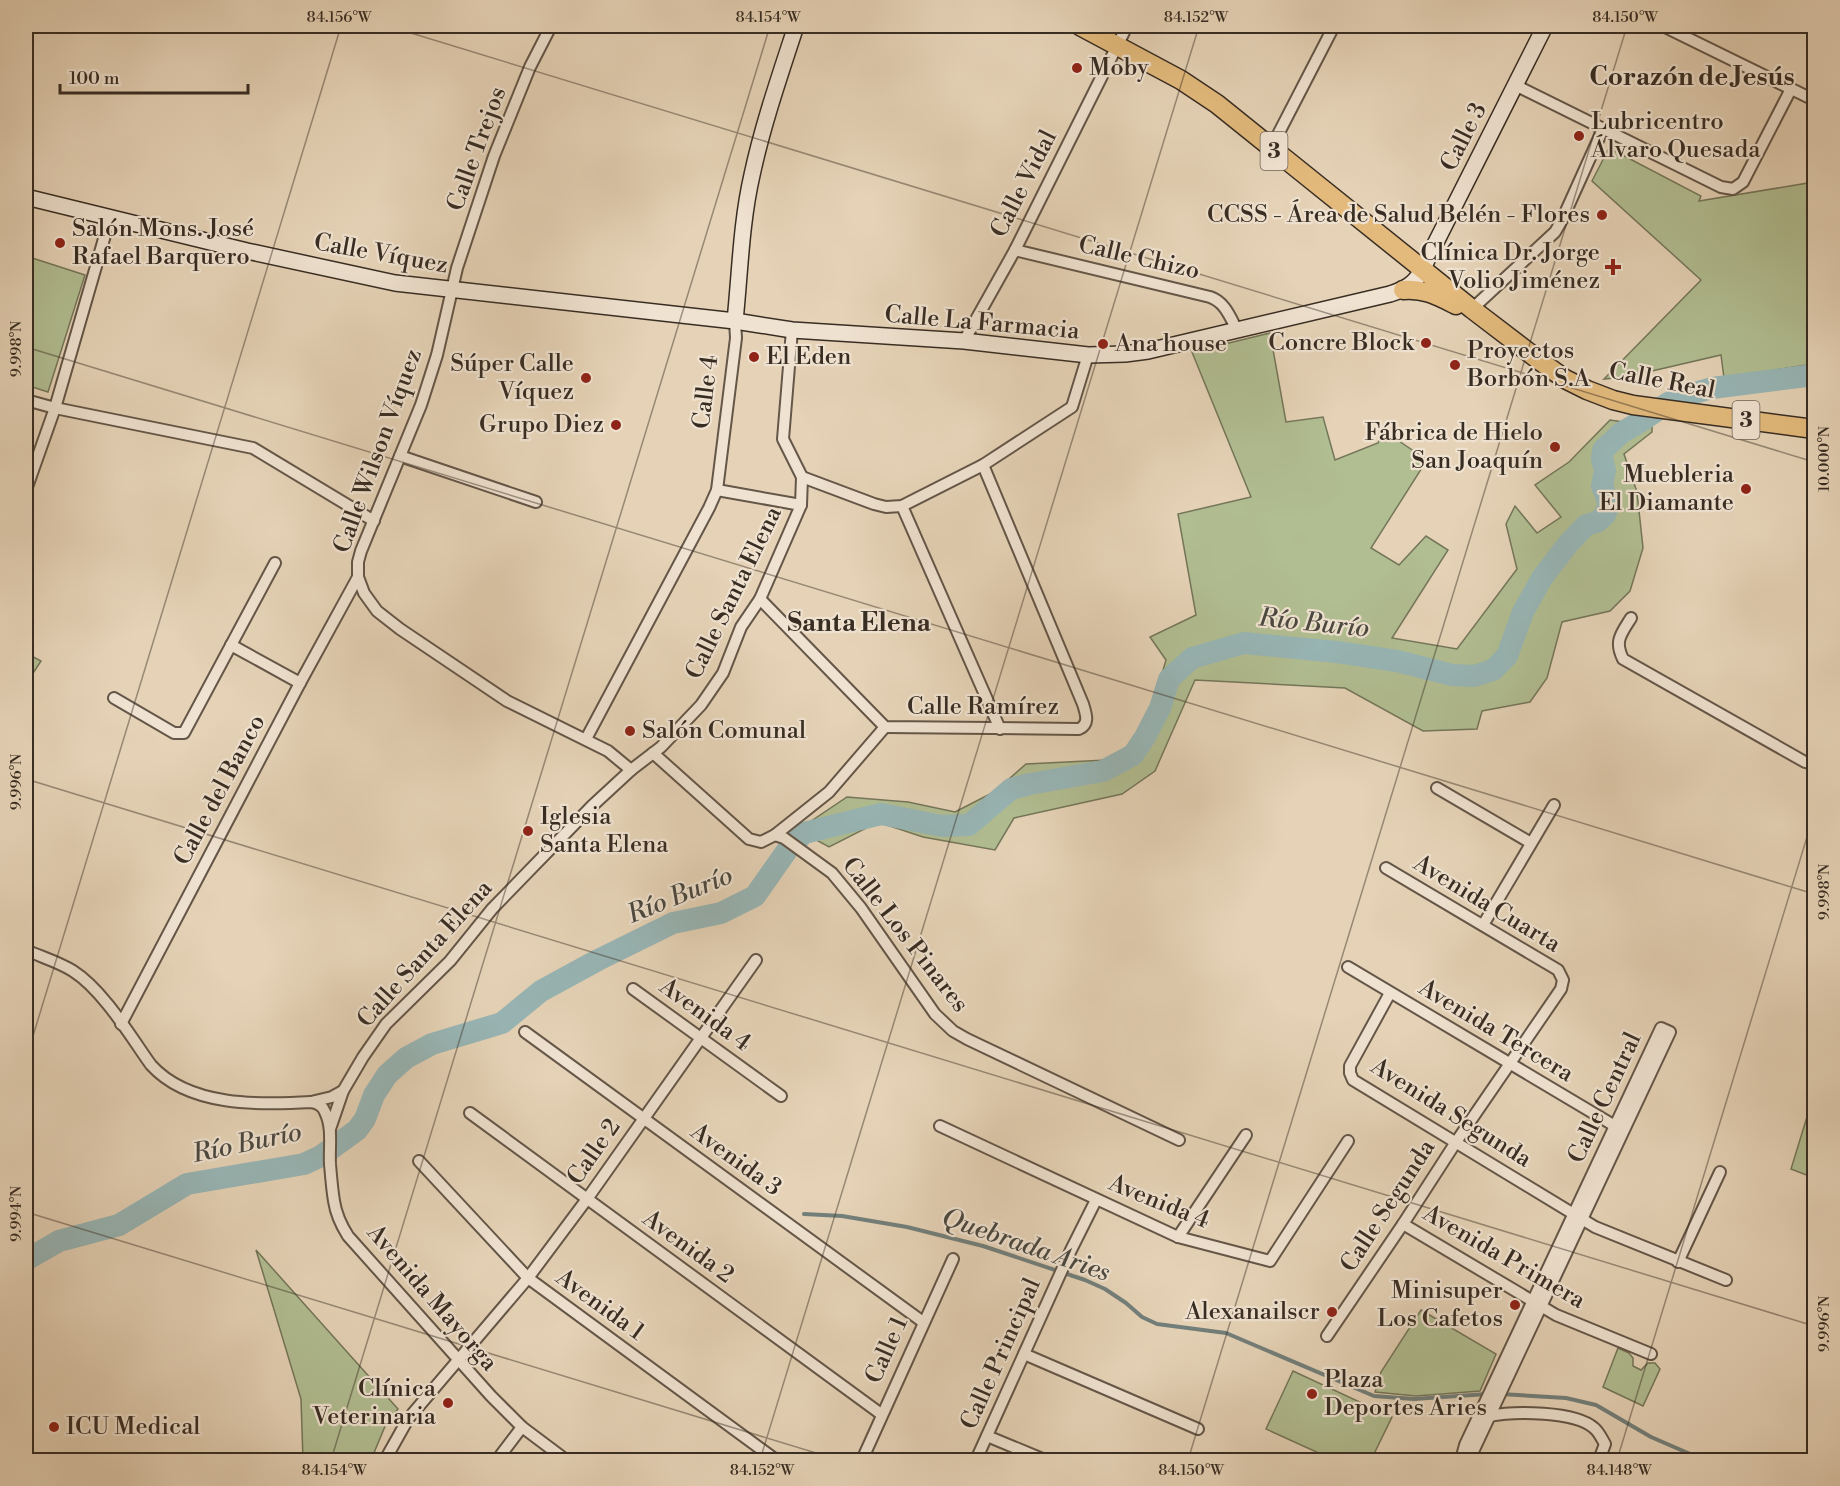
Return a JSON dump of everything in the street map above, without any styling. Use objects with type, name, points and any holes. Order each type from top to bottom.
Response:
[{"type":"main road","name":"Calle 4","points":[[735,321],[745,220],[752,176],[773,96],[796,26]]},
{"type":"main road","name":"Calle Real","points":[[1080,26],[1180,80],[1216,104],[1424,268],[1472,309],[1565,379],[1612,400],[1634,405],[1815,429]]},
{"type":"main road","name":"Calle 3","points":[[1424,268],[1545,26]]},
{"type":"main road","name":"Calle Víquez","points":[[26,197],[395,283],[735,321]]},
{"type":"main road","points":[[1403,290],[1414,282],[1424,268]]},
{"type":"main road","name":"Calle La Farmacia","points":[[735,321],[792,330],[964,341],[1088,355],[1125,354],[1148,351],[1403,290]]},
{"type":"main road","points":[[1403,290],[1423,290],[1436,294],[1462,308],[1472,309]]},
{"type":"street","name":"Calle Trejos","points":[[452,290],[457,268],[494,156],[530,67],[551,26]]},
{"type":"street","points":[[1117,45],[1127,26]]},
{"type":"street","points":[[1271,148],[1334,26]]},
{"type":"street","points":[[1663,26],[1676,28],[1815,100]]},
{"type":"street","name":"Calle Vidal","points":[[964,341],[1014,250],[1117,45]]},
{"type":"street","points":[[1515,85],[1720,187],[1733,189],[1743,182],[1791,89]]},
{"type":"street","points":[[1472,309],[1550,239],[1563,220],[1603,129]]},
{"type":"street","points":[[26,490],[55,408],[110,218]]},
{"type":"street","name":"Calle Chizo","points":[[1014,250],[1218,299],[1237,330]]},
{"type":"street","name":"Calle Wilson Víquez","points":[[452,290],[437,355],[421,405],[358,562],[358,578],[364,593],[377,611],[400,629],[507,700],[618,757],[631,770]]},
{"type":"street","name":"Calle 4","points":[[586,739],[717,490],[736,338],[735,321]]},
{"type":"street","name":"Calle Santa Elena","points":[[330,1129],[343,1091],[386,1024],[450,961],[492,909],[592,806],[631,770],[661,747],[701,705],[723,673],[741,627],[760,599],[801,505],[802,477],[783,439],[792,330]]},
{"type":"street","points":[[802,477],[874,504],[886,507],[902,506],[983,465],[1072,406],[1088,355]]},
{"type":"street","points":[[26,400],[55,408],[253,448],[374,521]]},
{"type":"street","points":[[400,456],[536,502]]},
{"type":"street","name":"Calle Ramírez","points":[[760,599],[885,727],[1079,729],[1085,724],[1087,717],[1083,704],[983,465]]},
{"type":"street","points":[[717,490],[801,505]]},
{"type":"street","points":[[902,506],[1000,729]]},
{"type":"street","points":[[114,698],[174,733],[184,733],[275,563]]},
{"type":"street","name":"Calle del Banco","points":[[121,1024],[300,683],[358,578]]},
{"type":"street","points":[[1631,618],[1621,636],[1618,648],[1623,659],[1805,762],[1815,763]]},
{"type":"street","points":[[231,645],[300,683]]},
{"type":"street","points":[[653,753],[749,839],[760,842],[780,837],[830,792],[885,727]]},
{"type":"street","points":[[1437,788],[1531,843]]},
{"type":"street","points":[[1483,925],[1554,805]]},
{"type":"street","name":"Calle Los Pinares","points":[[780,837],[832,873],[861,908],[928,1005],[953,1031],[1179,1140]]},
{"type":"street","name":"Avenida Cuarta","points":[[1386,868],[1558,970],[1563,980]]},
{"type":"street","points":[[26,950],[74,971],[99,995],[161,1076],[189,1090],[214,1098],[273,1104],[311,1102],[332,1097],[343,1091]]},
{"type":"street","name":"Calle 2","points":[[385,1461],[408,1419],[528,1278],[587,1199],[756,960]]},
{"type":"street","name":"Avenida Tercera","points":[[1348,967],[1619,1129]]},
{"type":"street","name":"Calle Segunda","points":[[1327,1336],[1561,989],[1563,980]]},
{"type":"street","name":"Avenida 4","points":[[633,989],[781,1096]]},
{"type":"street","name":"Avenida Segunda","points":[[1390,993],[1350,1066],[1353,1080],[1594,1227],[1726,1280]]},
{"type":"street","name":"Calle Central","points":[[1461,1461],[1465,1445],[1491,1402],[1578,1218],[1619,1129],[1661,1028],[1670,1032],[1619,1129]]},
{"type":"street","name":"Avenida 3","points":[[525,1032],[923,1322]]},
{"type":"street","points":[[311,1102],[318,1104],[326,1112],[330,1129]]},
{"type":"street","name":"Avenida 2","points":[[470,1113],[881,1414]]},
{"type":"street","name":"Avenida 4","points":[[940,1126],[1178,1237],[1270,1261],[1348,1141]]},
{"type":"street","name":"Avenida Mayorga","points":[[330,1129],[330,1164],[334,1201],[339,1221],[348,1236],[459,1361],[522,1427],[566,1461]]},
{"type":"street","points":[[1178,1237],[1246,1135]]},
{"type":"street","name":"Avenida 1","points":[[419,1161],[528,1278],[776,1461]]},
{"type":"street","points":[[1678,1262],[1720,1172]]},
{"type":"street","name":"Calle Principal","points":[[976,1461],[1071,1250],[1096,1200]]},
{"type":"street","name":"Avenida Primera","points":[[1403,1224],[1556,1315],[1651,1354]]},
{"type":"street","name":"Calle 1","points":[[862,1461],[881,1414],[953,1259]]},
{"type":"street","points":[[1024,1354],[1198,1429]]},
{"type":"street","name":"Calle Central","points":[[1469,1461],[1489,1416],[1491,1402]]},
{"type":"street","points":[[1489,1416],[1524,1413],[1554,1415],[1582,1421],[1595,1428],[1605,1444],[1599,1461]]},
{"type":"street","points":[[497,1461],[522,1427]]},
{"type":"street","points":[[987,1436],[1045,1461]]},
{"type":"green space","points":[[1609,148],[1701,196],[1699,201],[1814,182],[1814,364],[1724,378],[1721,355],[1626,377],[1604,379],[1701,280],[1592,181]]},
{"type":"green space","points":[[26,256],[85,275],[48,392],[26,385]]},
{"type":"green space","points":[[1270,333],[1286,422],[1323,417],[1335,460],[1378,443],[1384,431],[1427,460],[1371,548],[1399,565],[1426,536],[1448,550],[1392,638],[1457,649],[1517,569],[1506,524],[1515,506],[1537,533],[1561,517],[1535,485],[1569,462],[1610,420],[1652,426],[1652,432],[1624,454],[1637,492],[1643,548],[1630,591],[1610,611],[1562,622],[1547,678],[1530,702],[1482,711],[1477,729],[1423,731],[1345,688],[1195,680],[1155,771],[1122,794],[1014,818],[995,850],[923,837],[878,822],[829,847],[798,830],[847,797],[908,802],[955,812],[994,792],[1026,764],[1107,760],[1134,749],[1145,732],[1166,660],[1150,637],[1196,615],[1178,514],[1251,497],[1192,352]]},
{"type":"green space","points":[[26,653],[41,661],[26,684]]},
{"type":"green space","points":[[1814,1094],[1814,1178],[1791,1169]]},
{"type":"green space","points":[[256,1250],[398,1409],[386,1424],[371,1460],[303,1460],[301,1399]]},
{"type":"green space","points":[[1421,1310],[1496,1354],[1480,1391],[1416,1396],[1375,1392],[1381,1372]]},
{"type":"green space","points":[[1618,1348],[1629,1353],[1633,1358],[1633,1366],[1641,1370],[1648,1363],[1655,1363],[1660,1369],[1643,1406],[1603,1387]]},
{"type":"green space","name":"Plaza Deportes Aries","points":[[1293,1371],[1392,1417],[1371,1460],[1334,1460],[1266,1429]]},
{"type":"waterway","name":"Río Burío","points":[[26,1260],[59,1241],[119,1225],[187,1184],[304,1164],[321,1156],[357,1130],[365,1119],[374,1095],[387,1075],[406,1058],[432,1044],[502,1023],[541,991],[673,923],[721,913],[755,896],[788,849],[804,833],[881,814],[942,826],[969,825],[1011,789],[1103,771],[1133,755],[1160,708],[1169,679],[1192,658],[1244,643],[1337,652],[1397,661],[1452,675],[1474,676],[1493,670],[1507,656],[1523,612],[1542,578],[1586,525],[1597,522],[1605,515],[1609,504],[1602,486],[1605,470],[1602,459],[1603,450],[1621,433],[1668,403],[1684,396],[1712,388],[1814,375]]},
{"type":"waterway","name":"Quebrada Aries","points":[[804,1214],[842,1216],[907,1227],[983,1246],[1085,1280],[1105,1289],[1142,1317],[1157,1324],[1226,1333],[1374,1396],[1414,1399],[1487,1394]]},
{"type":"waterway","name":"Quebrada Aries","points":[[1501,1394],[1566,1398],[1596,1405],[1651,1437],[1704,1460]]},
{"type":"place","name":"Moby","points":[[1077,68]]},
{"type":"place","name":"Lubricentro Álvaro Quesada","points":[[1579,136]]},
{"type":"place","name":"CCSS - Área de Salud Belén - Flores","points":[[1602,215]]},
{"type":"place","name":"Salón Mons. José Rafael Barquero","points":[[60,243]]},
{"type":"place","name":"Clínica Dr. Jorge Volio Jiménez","points":[[1613,267]]},
{"type":"place","name":"Concre Block","points":[[1426,343]]},
{"type":"place","name":"Ana house","points":[[1103,344]]},
{"type":"place","name":"El Eden","points":[[754,357]]},
{"type":"place","name":"Proyectos Borbón S.A","points":[[1455,365]]},
{"type":"place","name":"Súper Calle Víquez","points":[[586,378]]},
{"type":"place","name":"Grupo Diez","points":[[616,425]]},
{"type":"place","name":"Fábrica de Hielo San Joaquín","points":[[1555,447]]},
{"type":"place","name":"Muebleria El Diamante","points":[[1746,489]]},
{"type":"place","name":"Salón Comunal","points":[[630,731]]},
{"type":"place","name":"Iglesia Santa Elena","points":[[528,831]]},
{"type":"place","name":"Minisuper Los Cafetos","points":[[1515,1305]]},
{"type":"place","name":"Alexanailscr","points":[[1332,1312]]},
{"type":"place","name":"Plaza Deportes Aries","points":[[1312,1394]]},
{"type":"place","name":"Clínica Veterinaria","points":[[448,1403]]},
{"type":"place","name":"ICU Medical","points":[[54,1427]]},
{"type":"district","name":"Corazón de Jesús","points":[[1692,77]]},
{"type":"district","name":"Santa Elena","points":[[859,623]]}]
